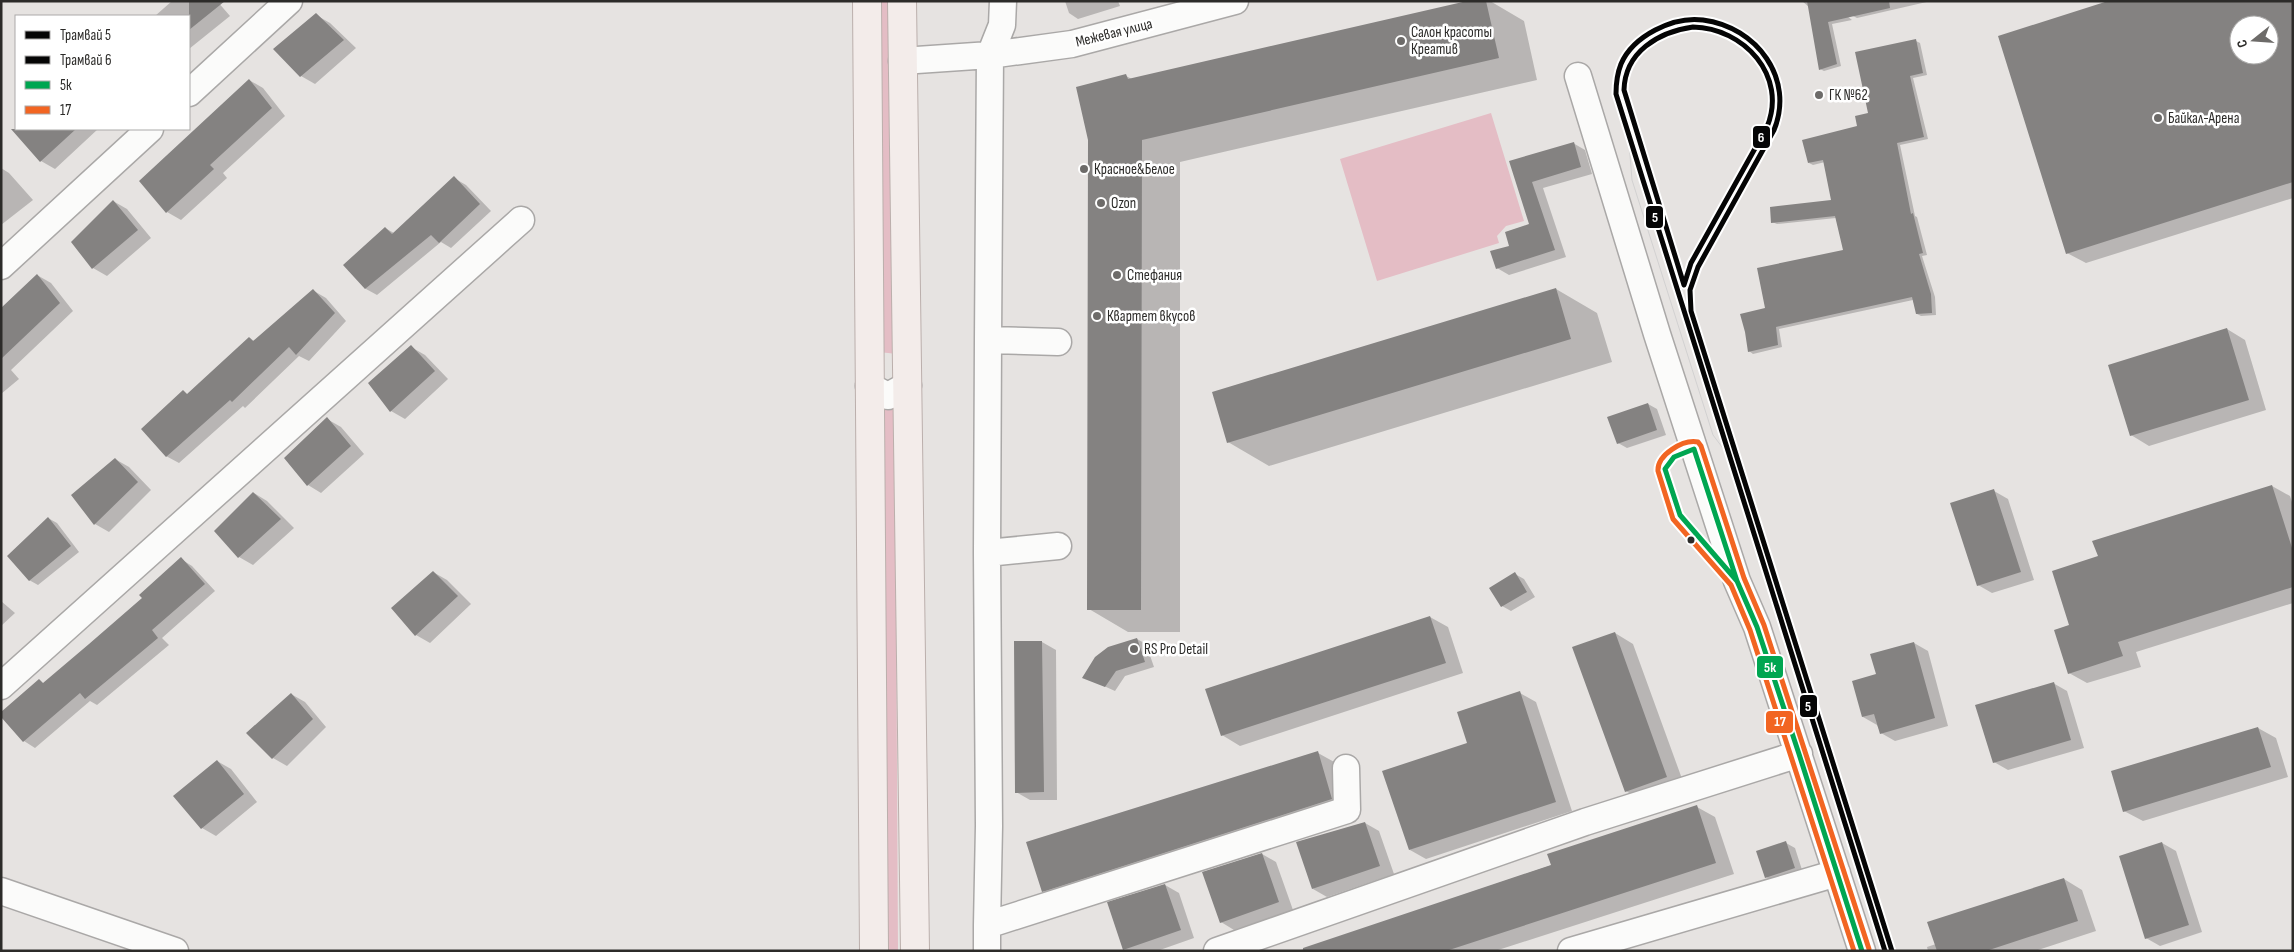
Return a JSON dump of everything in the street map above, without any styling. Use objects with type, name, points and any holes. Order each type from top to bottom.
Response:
[{"type":"main road","points":[[867,1],[874,951]]},
{"type":"main road","points":[[902,1],[915,951]]},
{"type":"street","points":[[190,93],[289,1]]},
{"type":"street","points":[[987,951],[989,826],[986,552],[990,55],[1002,24],[1003,1]]},
{"type":"street","name":"Межевая улица","points":[[902,61],[990,55],[1072,44],[1235,1]]},
{"type":"street","points":[[1578,76],[1651,316],[1731,562],[1757,627],[1862,951]]},
{"type":"street","points":[[1,266],[149,130]]},
{"type":"street","points":[[1,686],[521,220]]},
{"type":"street","points":[[988,340],[1058,342]]},
{"type":"street","points":[[869,386],[888,396],[908,385]]},
{"type":"street","points":[[986,552],[1058,546]]},
{"type":"street","points":[[1217,951],[1585,822],[1799,754]]},
{"type":"street","points":[[988,925],[1347,810],[1346,768]]},
{"type":"street","points":[[1572,951],[1837,873]]},
{"type":"street","points":[[1,891],[175,951]]},
{"type":"shaded area","points":[[881,1],[895,1],[897,354],[879,352]]},
{"type":"shaded area","points":[[1491,113],[1524,221],[1506,226],[1497,236],[1499,243],[1377,281],[1340,159]]},
{"type":"shaded area","points":[[883,405],[895,410],[898,951],[887,951]]},
{"type":"building","points":[[189,1],[225,1],[190,29]]},
{"type":"building","points":[[1467,1],[1486,1],[1499,58],[1142,140],[1141,610],[1087,610],[1088,140],[1076,87],[1126,74],[1128,79]]},
{"type":"building","points":[[1807,1],[1889,1],[1890,8],[1828,22],[1837,64],[1819,70]]},
{"type":"building","name":"Байкал-Арена","points":[[2108,1],[2293,1],[2293,182],[2066,254],[1998,36]]},
{"type":"building","points":[[316,13],[344,40],[300,77],[273,49]]},
{"type":"building","points":[[1916,39],[1923,73],[1910,76],[1924,137],[1897,143],[1911,214],[1913,213],[1923,253],[1919,254],[1931,294],[1932,313],[1916,314],[1912,297],[1776,327],[1778,345],[1748,352],[1740,314],[1765,308],[1757,268],[1843,250],[1835,216],[1771,223],[1770,207],[1831,200],[1823,160],[1808,163],[1802,140],[1857,126],[1855,116],[1868,113],[1855,52]]},
{"type":"building","points":[[249,79],[272,108],[210,165],[214,169],[166,213],[139,181]]},
{"type":"building","points":[[11,129],[75,130],[40,162]]},
{"type":"building","points":[[1574,142],[1581,167],[1532,182],[1555,250],[1496,269],[1490,251],[1509,246],[1505,232],[1529,224],[1509,161]]},
{"type":"building","points":[[454,176],[480,204],[439,243],[431,235],[365,289],[343,265],[385,227],[392,234]]},
{"type":"building","points":[[113,200],[138,230],[92,269],[71,242]]},
{"type":"building","points":[[37,274],[60,303],[1,359],[1,308]]},
{"type":"building","points":[[1556,288],[1571,339],[1227,443],[1212,392]]},
{"type":"building","points":[[313,289],[335,313],[296,355],[289,347],[232,402],[230,400],[166,457],[141,429],[183,390],[187,394],[249,337],[253,341]]},
{"type":"building","points":[[2227,328],[2249,400],[2130,436],[2108,365]]},
{"type":"building","points":[[411,345],[435,371],[390,412],[368,383]]},
{"type":"building","points":[[1648,403],[1657,430],[1617,444],[1607,417]]},
{"type":"building","points":[[327,417],[351,446],[307,486],[284,458]]},
{"type":"building","points":[[115,458],[138,482],[94,525],[71,495]]},
{"type":"building","points":[[2272,485],[2293,551],[2293,587],[2118,642],[2123,656],[2068,674],[2054,630],[2069,625],[2052,571],[2098,556],[2092,541]]},
{"type":"building","points":[[1994,489],[2021,572],[1977,586],[1950,503]]},
{"type":"building","points":[[253,492],[281,519],[238,558],[214,531]]},
{"type":"building","points":[[48,517],[71,546],[29,581],[7,556]]},
{"type":"building","points":[[181,557],[205,584],[152,630],[158,638],[85,699],[80,693],[23,742],[1,717],[1,712],[39,679],[43,683],[89,644],[142,598],[139,595]]},
{"type":"building","points":[[433,571],[458,596],[415,636],[391,608]]},
{"type":"building","points":[[1515,572],[1527,592],[1501,607],[1489,588]]},
{"type":"building","points":[[1430,616],[1446,663],[1221,736],[1205,689]]},
{"type":"building","points":[[1615,632],[1667,777],[1625,792],[1572,647]]},
{"type":"building","points":[[1137,638],[1145,662],[1116,671],[1105,687],[1082,678],[1095,657],[1108,647]]},
{"type":"building","points":[[1014,641],[1042,641],[1044,792],[1015,793]]},
{"type":"building","points":[[1914,642],[1935,718],[1880,734],[1874,714],[1862,717],[1852,681],[1876,674],[1870,654]]},
{"type":"building","points":[[2054,682],[2071,740],[1993,763],[1975,705]]},
{"type":"building","points":[[1520,691],[1556,802],[1409,850],[1382,771],[1467,743],[1457,712]]},
{"type":"building","points":[[291,693],[313,719],[272,759],[246,733]]},
{"type":"building","points":[[2258,727],[2271,767],[2123,812],[2111,771]]},
{"type":"building","points":[[1318,751],[1332,799],[1042,892],[1026,842]]},
{"type":"building","points":[[217,760],[244,794],[201,829],[173,796]]},
{"type":"building","points":[[1697,805],[1716,863],[1446,951],[1303,951],[1303,948],[1551,865],[1547,854]]},
{"type":"building","points":[[1365,822],[1380,866],[1312,889],[1296,842]]},
{"type":"building","points":[[1786,841],[1795,868],[1765,878],[1756,851]]},
{"type":"building","points":[[2162,842],[2189,925],[2145,939],[2119,856]]},
{"type":"building","points":[[1262,853],[1279,902],[1220,923],[1202,872]]},
{"type":"building","points":[[2064,878],[2078,921],[1986,951],[1937,951],[1927,922]]},
{"type":"building","points":[[1165,884],[1181,930],[1123,950],[1107,902]]},
{"type":"tram line","name":"5","points":[[1885,951],[1616,94],[1621,64],[1627,54],[1644,37],[1655,30],[1679,21],[1703,20],[1722,25],[1740,33],[1755,44],[1767,59],[1775,75],[1779,92],[1779,111],[1774,130],[1698,267],[1690,290],[1691,311],[1892,951]]},
{"type":"tram line","name":"6","points":[[1693,27],[1712,29],[1729,36],[1757,58],[1766,73],[1771,90],[1772,108],[1767,127],[1691,263],[1684,285],[1624,90],[1630,65],[1646,46],[1668,34],[1693,27]]},
{"type":"tram line","points":[[1628,130],[1632,180],[1713,435],[1728,455]]},
{"type":"transit line","name":"17","points":[[1854,951],[1750,630],[1731,585],[1673,519],[1658,471],[1659,465],[1666,454],[1685,443],[1698,442],[1701,446],[1744,578],[1764,625],[1869,949]]},
{"type":"transit line","name":"5к","points":[[1694,449],[1737,581],[1680,515],[1665,469],[1674,457],[1694,449]]},
{"type":"transit line","name":"5к","points":[[1737,581],[1757,627],[1799,754]]},
{"type":"transit line","name":"5к","points":[[1799,754],[1862,951]]},
{"type":"transit line","name":"5к","points":[[1799,754],[1862,951]]},
{"type":"place","name":"Салон красоты Креатив","points":[[1401,41]]},
{"type":"place","name":"ГК №62","points":[[1819,95]]},
{"type":"place","name":"Байкал-Арена","points":[[2158,118]]},
{"type":"place","name":"Красное&Белое","points":[[1084,169]]},
{"type":"place","name":"Ozon","points":[[1101,203]]},
{"type":"place","name":"Стефания","points":[[1117,275]]},
{"type":"place","name":"Квартет вкусов","points":[[1097,316]]},
{"type":"place","name":"RS Pro Detail","points":[[1134,649]]}]
